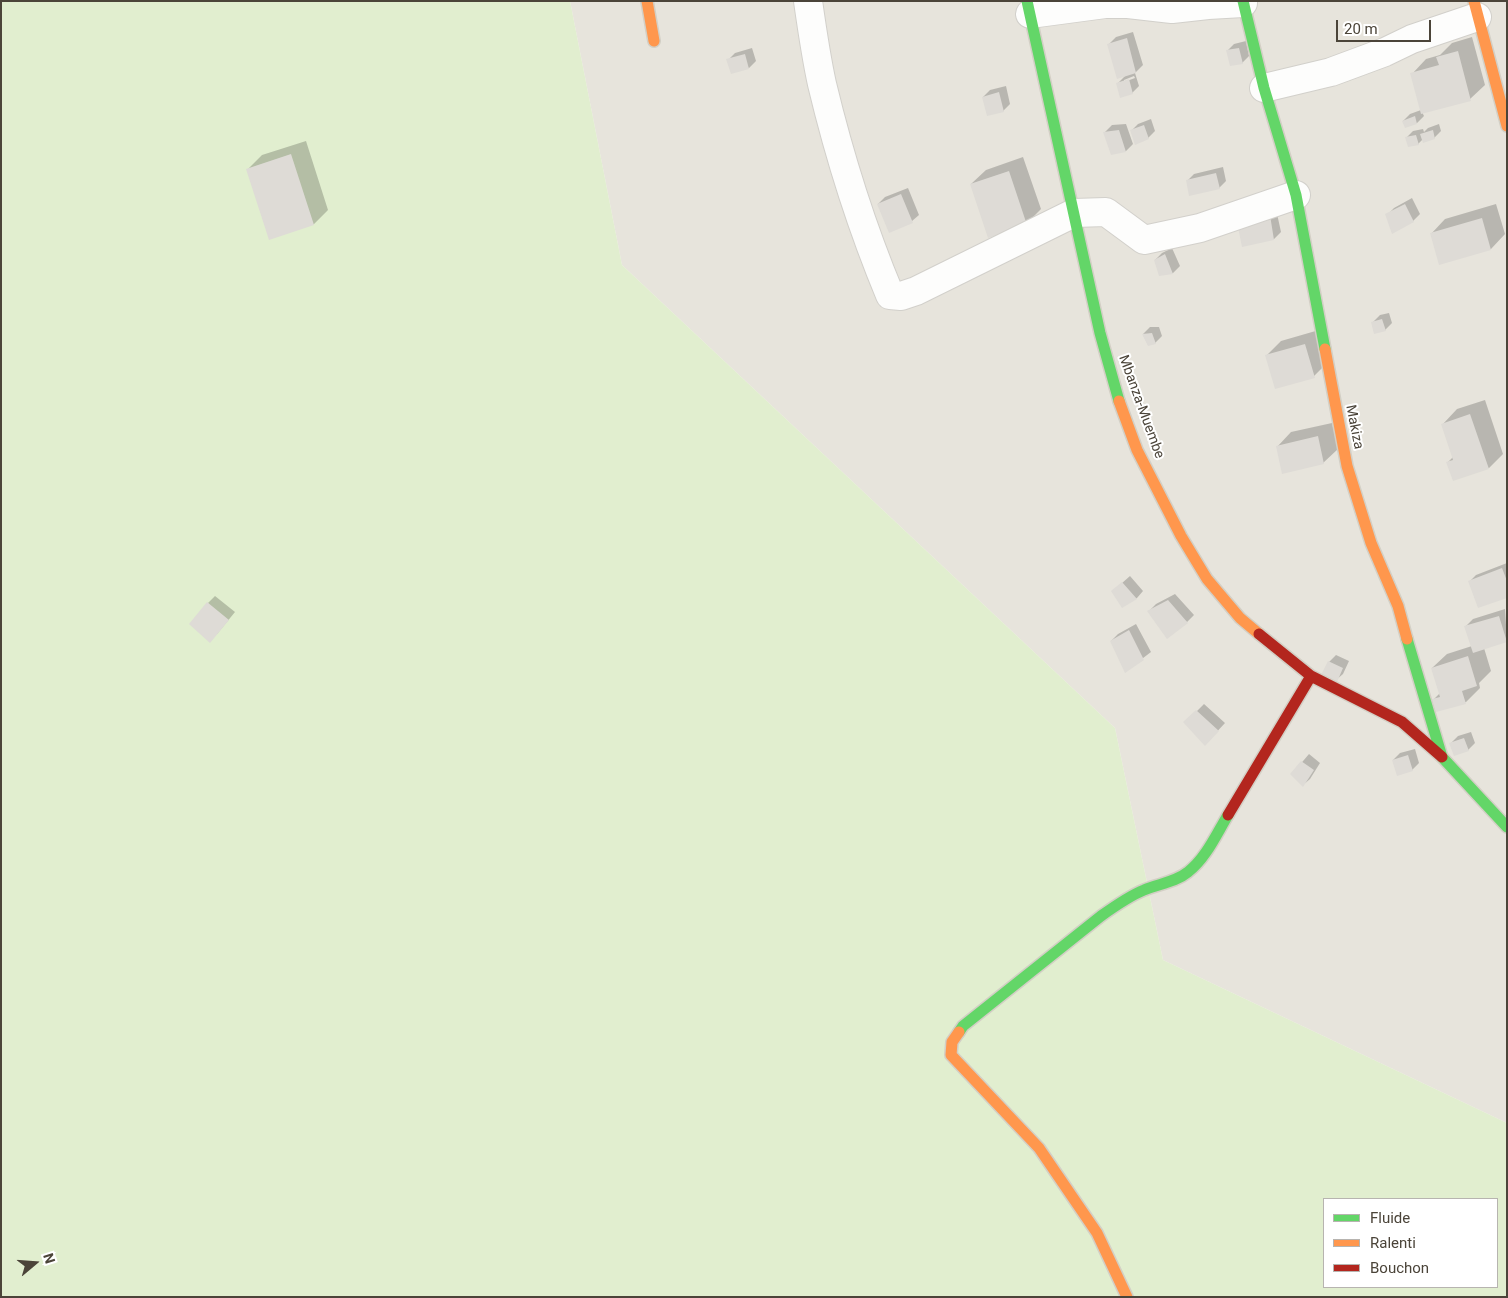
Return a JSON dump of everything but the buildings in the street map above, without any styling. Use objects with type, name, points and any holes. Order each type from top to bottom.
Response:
[{"type":"street","points":[[647,1],[654,41]]},
{"type":"street","points":[[808,1],[822,84],[845,167],[880,272],[890,295],[901,296],[916,291],[1074,213],[1106,212],[1144,240],[1200,228],[1296,195]]},
{"type":"street","points":[[1029,8],[1128,4],[1172,9],[1243,2]]},
{"type":"street","name":"Makiza","points":[[1243,2],[1264,88],[1296,195],[1347,466],[1371,543],[1398,606],[1442,757],[1507,827]]},
{"type":"street","name":"Mbanza-Muembe","points":[[1029,8],[1100,332],[1116,392],[1137,450],[1172,519],[1207,580],[1240,618],[1310,676],[1402,722],[1442,757]]},
{"type":"street","points":[[1264,88],[1331,72],[1385,52],[1475,9],[1507,126]]},
{"type":"street","points":[[1127,1297],[1098,1233],[1039,1148],[951,1055],[952,1042],[963,1026],[1100,916],[1144,890],[1166,883],[1187,873],[1206,854],[1310,676]]},
{"type":"shaded area","points":[[570,1],[1507,1],[1507,1123],[1163,960],[1115,728],[622,265]]},
{"type":"green space","points":[[1,1],[570,1],[622,265],[1115,728],[1163,960],[1507,1123],[1507,1297],[1,1297]]},
{"type":"traffic: fast","points":[[1027,1],[1100,333],[1119,401]]},
{"type":"traffic: fast","points":[[1243,1],[1264,88],[1296,195],[1325,349]]},
{"type":"traffic: fast","points":[[1407,639],[1442,757],[1507,827]]},
{"type":"traffic: fast","points":[[959,1032],[963,1026],[1101,916],[1138,892],[1172,881],[1188,872],[1205,853],[1228,815]]},
{"type":"traffic: slow","points":[[647,1],[654,41]]},
{"type":"traffic: slow","points":[[1474,1],[1507,126]]},
{"type":"traffic: slow","points":[[1325,349],[1347,466],[1371,543],[1398,606],[1407,639]]},
{"type":"traffic: slow","points":[[1119,401],[1137,450],[1181,536],[1207,579],[1240,618],[1259,634]]},
{"type":"traffic: slow","points":[[959,1032],[952,1042],[951,1055],[1039,1148],[1097,1233],[1127,1297]]},
{"type":"traffic: jam","points":[[1259,634],[1311,676],[1402,722],[1442,757]]},
{"type":"traffic: jam","points":[[1228,815],[1311,676]]}]
